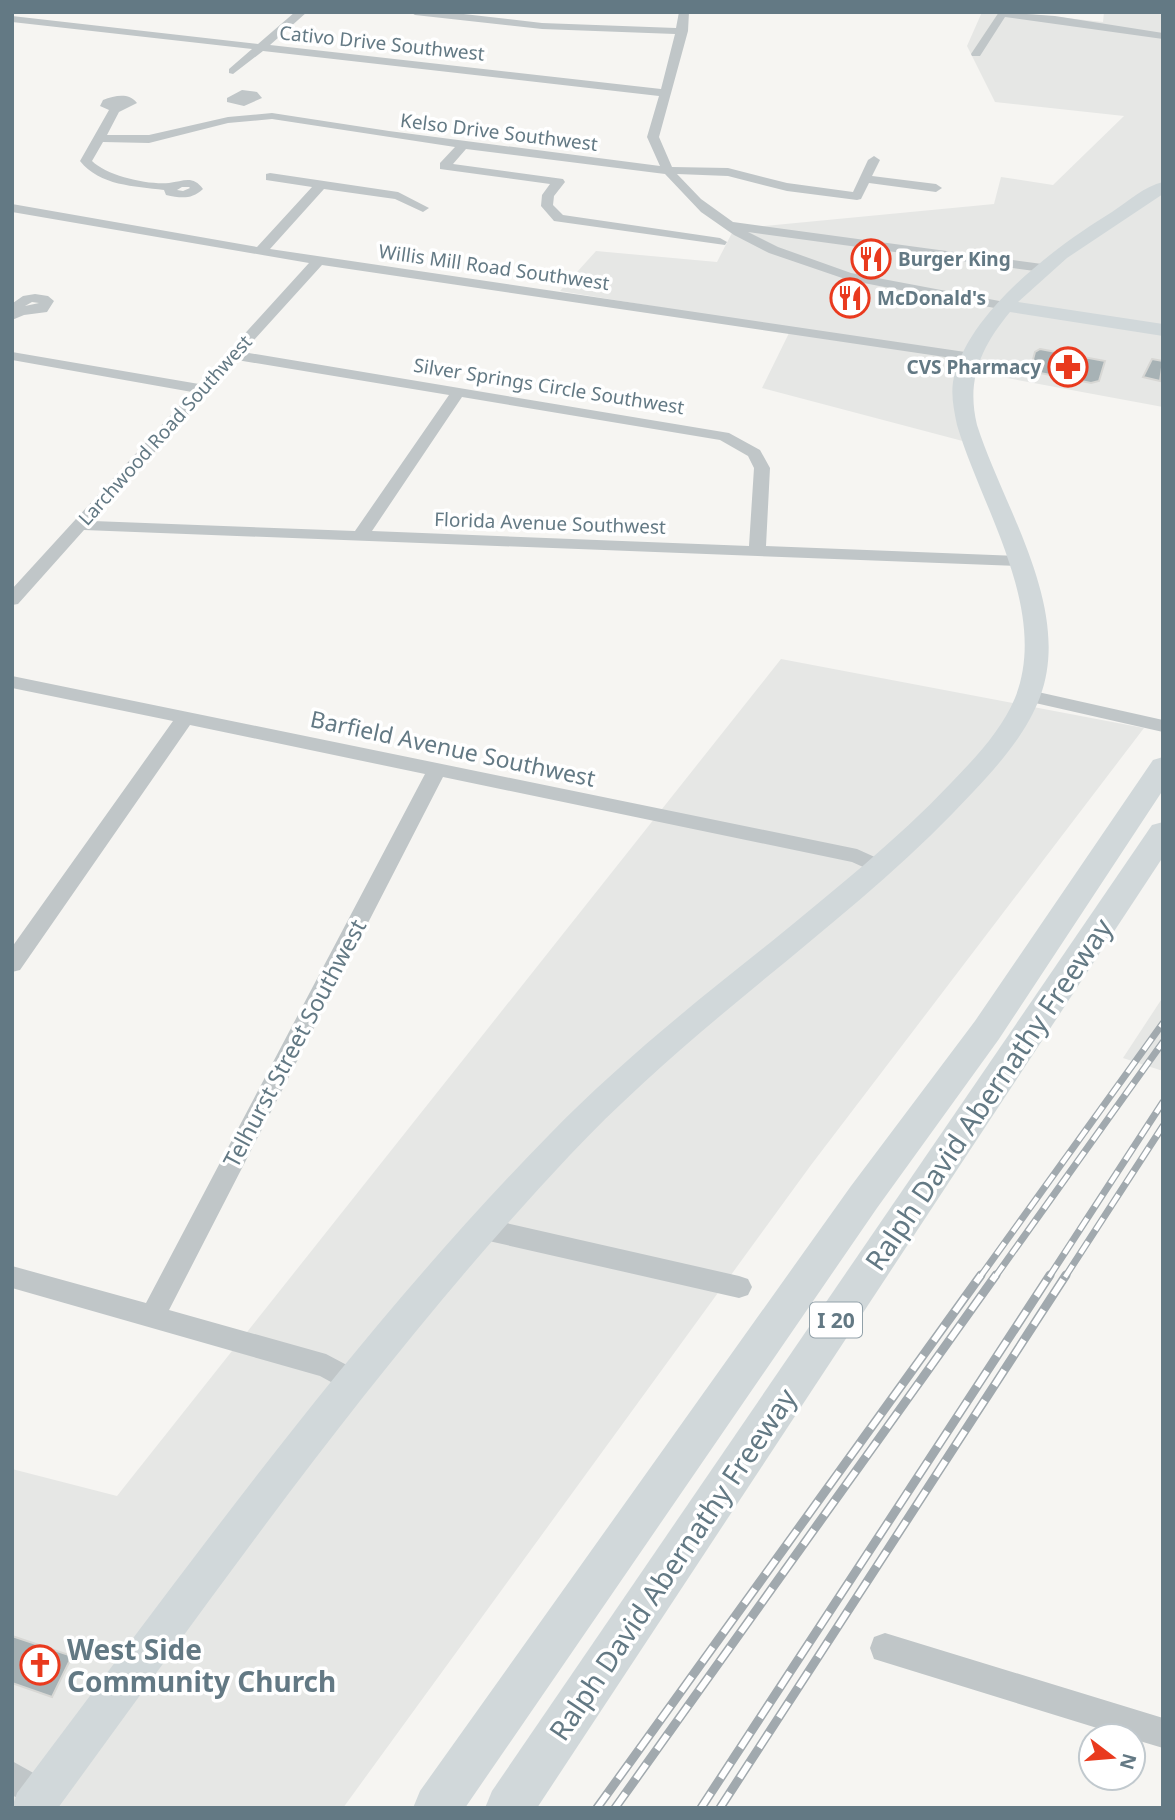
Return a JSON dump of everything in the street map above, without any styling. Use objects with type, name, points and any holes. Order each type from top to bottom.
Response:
[{"type":"highway","name":"Ralph David Abernathy Freeway","points":[[437,1808],[864,1197],[987,1030],[1163,767]]},
{"type":"highway","name":"Ralph David Abernathy Freeway","points":[[509,1808],[1163,833]]},
{"type":"main road","points":[[29,1793],[351,1381],[480,1228],[562,1142],[642,1067],[881,868],[940,812],[996,750],[1015,724],[1029,696],[1037,665],[1038,633],[1033,606],[1018,561],[976,452],[963,406],[962,381],[987,330],[1005,306],[1040,271],[1080,239],[1163,187]]},
{"type":"main road","points":[[1040,271],[1034,289],[1039,300],[1073,317]]},
{"type":"main road","points":[[1005,306],[1163,330]]},
{"type":"street","points":[[233,71],[302,12]]},
{"type":"street","points":[[415,12],[542,26],[683,31]]},
{"type":"street","points":[[684,12],[683,31],[653,137],[657,152],[689,197],[725,225],[769,250],[815,268],[862,280],[1005,306]]},
{"type":"street","points":[[976,54],[990,36],[997,18],[1003,15],[1055,19],[1163,36]]},
{"type":"street","name":"Cativo Drive Southwest","points":[[12,19],[664,93]]},
{"type":"street","points":[[244,103],[246,117]]},
{"type":"street","points":[[115,109],[86,161],[99,174],[171,187]]},
{"type":"street","name":"Kelso Drive Southwest","points":[[97,138],[159,138],[246,117],[272,117],[670,171],[706,169]]},
{"type":"street","points":[[463,145],[444,166],[559,181],[548,195],[547,206],[559,218],[720,242]]},
{"type":"street","points":[[754,178],[756,164],[713,158],[706,169],[788,187],[857,196],[874,160]]},
{"type":"street","points":[[270,177],[398,196],[423,208]]},
{"type":"street","points":[[865,179],[936,188]]},
{"type":"street","points":[[260,252],[319,184]]},
{"type":"street","name":"Willis Mill Road Southwest","points":[[12,208],[260,252],[972,357]]},
{"type":"street","points":[[725,225],[1040,271]]},
{"type":"street","name":"Larchwood Road Southwest","points":[[15,592],[80,525],[318,261]]},
{"type":"street","name":"Silver Springs Circle Southwest","points":[[233,355],[709,432],[737,441],[754,453],[762,468],[757,551]]},
{"type":"street","points":[[12,356],[203,389]]},
{"type":"street","points":[[360,536],[459,391]]},
{"type":"street","name":"Florida Avenue Southwest","points":[[80,525],[1018,561]]},
{"type":"street","name":"Barfield Avenue Southwest","points":[[12,682],[857,856],[881,868]]},
{"type":"street","points":[[1029,696],[1163,726]]},
{"type":"street","points":[[12,964],[185,718]]},
{"type":"street","name":"Telhurst Street Southwest","points":[[152,1317],[437,770]]},
{"type":"street","points":[[480,1228],[739,1287]]},
{"type":"street","points":[[12,1277],[326,1366],[351,1381]]},
{"type":"street","points":[[885,1648],[1163,1732]]},
{"type":"shaded area","points":[[982,12],[1012,12],[1103,22],[1104,12],[1163,12],[1163,407],[958,369],[974,444],[762,388],[791,329],[560,291],[596,251],[717,262],[734,229],[994,204],[1001,177],[1053,185],[1124,116],[995,102],[967,46]]},
{"type":"shaded area","points":[[781,659],[1144,728],[811,1165],[343,1808],[12,1808],[12,1469],[117,1496]]},
{"type":"shaded area","points":[[1163,997],[1163,1071],[1123,1058]]},
{"type":"building","name":"CVS Pharmacy","points":[[1040,349],[1105,361],[1099,381],[1091,383],[1030,371],[1035,352]]},
{"type":"building","points":[[1152,359],[1163,361],[1160,381],[1143,377]]},
{"type":"building","name":"West Side Community Church","points":[[12,1636],[72,1656],[52,1697],[12,1683]]},
{"type":"railway","points":[[980,1277],[1163,1023]]},
{"type":"railway","points":[[995,1277],[1163,1042]]},
{"type":"railway","points":[[1049,1277],[1163,1102]]},
{"type":"railway","points":[[1065,1277],[1163,1126]]},
{"type":"railway","points":[[597,1808],[981,1275]]},
{"type":"railway","points":[[615,1808],[996,1275]]},
{"type":"railway","points":[[701,1808],[1050,1275]]},
{"type":"railway","points":[[720,1808],[1066,1275]]},
{"type":"place","name":"Burger King","points":[[871,259]]},
{"type":"place","name":"McDonald's","points":[[850,298]]},
{"type":"place","name":"CVS Pharmacy","points":[[1068,367]]},
{"type":"place","name":"West Side Community Church","points":[[40,1665]]}]
